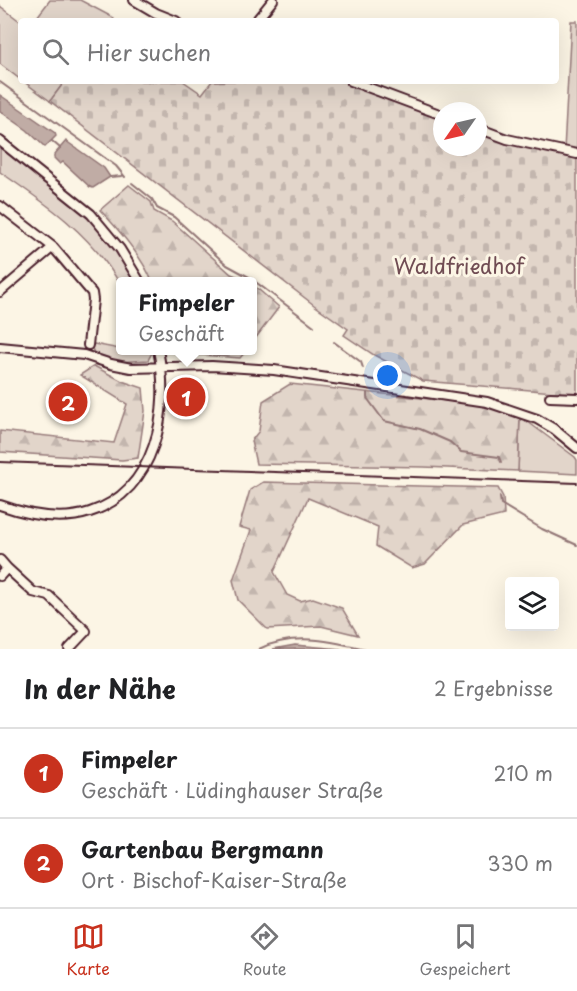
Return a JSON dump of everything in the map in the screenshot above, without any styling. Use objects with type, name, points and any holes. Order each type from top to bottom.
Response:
[{"type":"street","points":[[134,0],[168,18]]},
{"type":"street","points":[[258,18],[273,0]]},
{"type":"street","points":[[359,84],[433,112]]},
{"type":"street","points":[[487,131],[507,139],[577,154]]},
{"type":"street","points":[[0,141],[91,214],[120,249],[137,277]]},
{"type":"street","points":[[0,206],[52,247],[92,292],[88,345]]},
{"type":"street","points":[[0,292],[52,247]]},
{"type":"street","points":[[0,347],[84,355],[131,368],[212,366],[274,370],[487,402],[537,419],[554,429],[577,448]]},
{"type":"street","points":[[0,505],[42,515],[69,516],[91,512],[105,506],[118,496],[140,474],[153,448],[163,407],[159,355]]},
{"type":"street","points":[[550,397],[577,398]]},
{"type":"street","points":[[0,560],[33,592],[49,596],[86,631],[69,649]]},
{"type":"street","points":[[0,576],[7,568]]},
{"type":"green space","points":[[50,0],[80,0],[114,18],[36,18]]},
{"type":"green space","points":[[0,6],[18,20],[18,78],[0,64]]},
{"type":"green space","points":[[571,21],[577,21],[577,153],[564,150]]},
{"type":"green space","points":[[27,84],[63,84],[50,101]]},
{"type":"green space","name":"Waldfriedhof","points":[[63,84],[187,84],[202,94],[210,84],[353,84],[433,114],[433,156],[487,156],[487,132],[577,156],[577,394],[423,381],[374,355],[344,335],[348,329],[50,101]]},
{"type":"green space","points":[[0,146],[56,190],[93,223],[109,241],[131,277],[116,278],[96,250],[67,221],[0,172]]},
{"type":"green space","points":[[129,185],[151,202],[154,211],[172,221],[231,274],[239,277],[150,277],[136,253],[100,210]]},
{"type":"green space","points":[[257,288],[279,307],[257,336]]},
{"type":"green space","points":[[94,344],[116,348],[116,355],[151,355],[148,360],[117,362],[94,353],[91,346]]},
{"type":"green space","points":[[201,355],[243,355],[240,358]]},
{"type":"green space","points":[[94,366],[122,381],[143,388],[145,411],[138,458],[122,460],[0,452],[0,431],[114,443],[127,404],[80,375]]},
{"type":"green space","points":[[290,384],[477,404],[520,416],[518,471],[256,464],[251,441],[259,431],[263,401]]},
{"type":"green space","points":[[520,416],[575,457],[577,474],[518,471]]},
{"type":"green space","points":[[263,482],[498,488],[503,497],[504,515],[463,525],[425,564],[412,568],[376,546],[378,527],[308,498],[274,572],[287,595],[300,601],[313,598],[342,608],[358,635],[321,626],[267,629],[238,600],[233,580],[251,530],[239,527],[250,490]]},
{"type":"shaded area","points":[[0,95],[55,133],[56,136],[45,147],[27,130],[0,111]]},
{"type":"shaded area","points":[[66,141],[104,168],[110,177],[93,188],[63,162],[60,164],[54,155]]},
{"type":"shaded area","points":[[295,645],[341,649],[273,649]]},
{"type":"waterway","points":[[0,82],[116,166],[125,177]]},
{"type":"waterway","points":[[52,141],[60,148]]},
{"type":"waterway","points":[[110,177],[122,176]]},
{"type":"waterway","points":[[132,183],[152,199],[157,208],[174,217],[227,265],[249,277]]},
{"type":"waterway","points":[[257,283],[314,326]]},
{"type":"waterway","points":[[334,342],[361,362],[363,368]]},
{"type":"waterway","points":[[367,393],[367,398],[384,421],[420,429],[450,442],[461,452],[499,457],[501,462]]},
{"type":"waterway","points":[[500,497],[501,504],[542,529],[577,545]]},
{"type":"waterway","points":[[259,649],[299,639],[326,641],[366,649]]},
{"type":"railway","points":[[0,462],[577,483]]},
{"type":"place","name":"Fimpeler","points":[[186,397]]},
{"type":"place","name":"Gartenbau Bergmann","points":[[68,402]]}]
